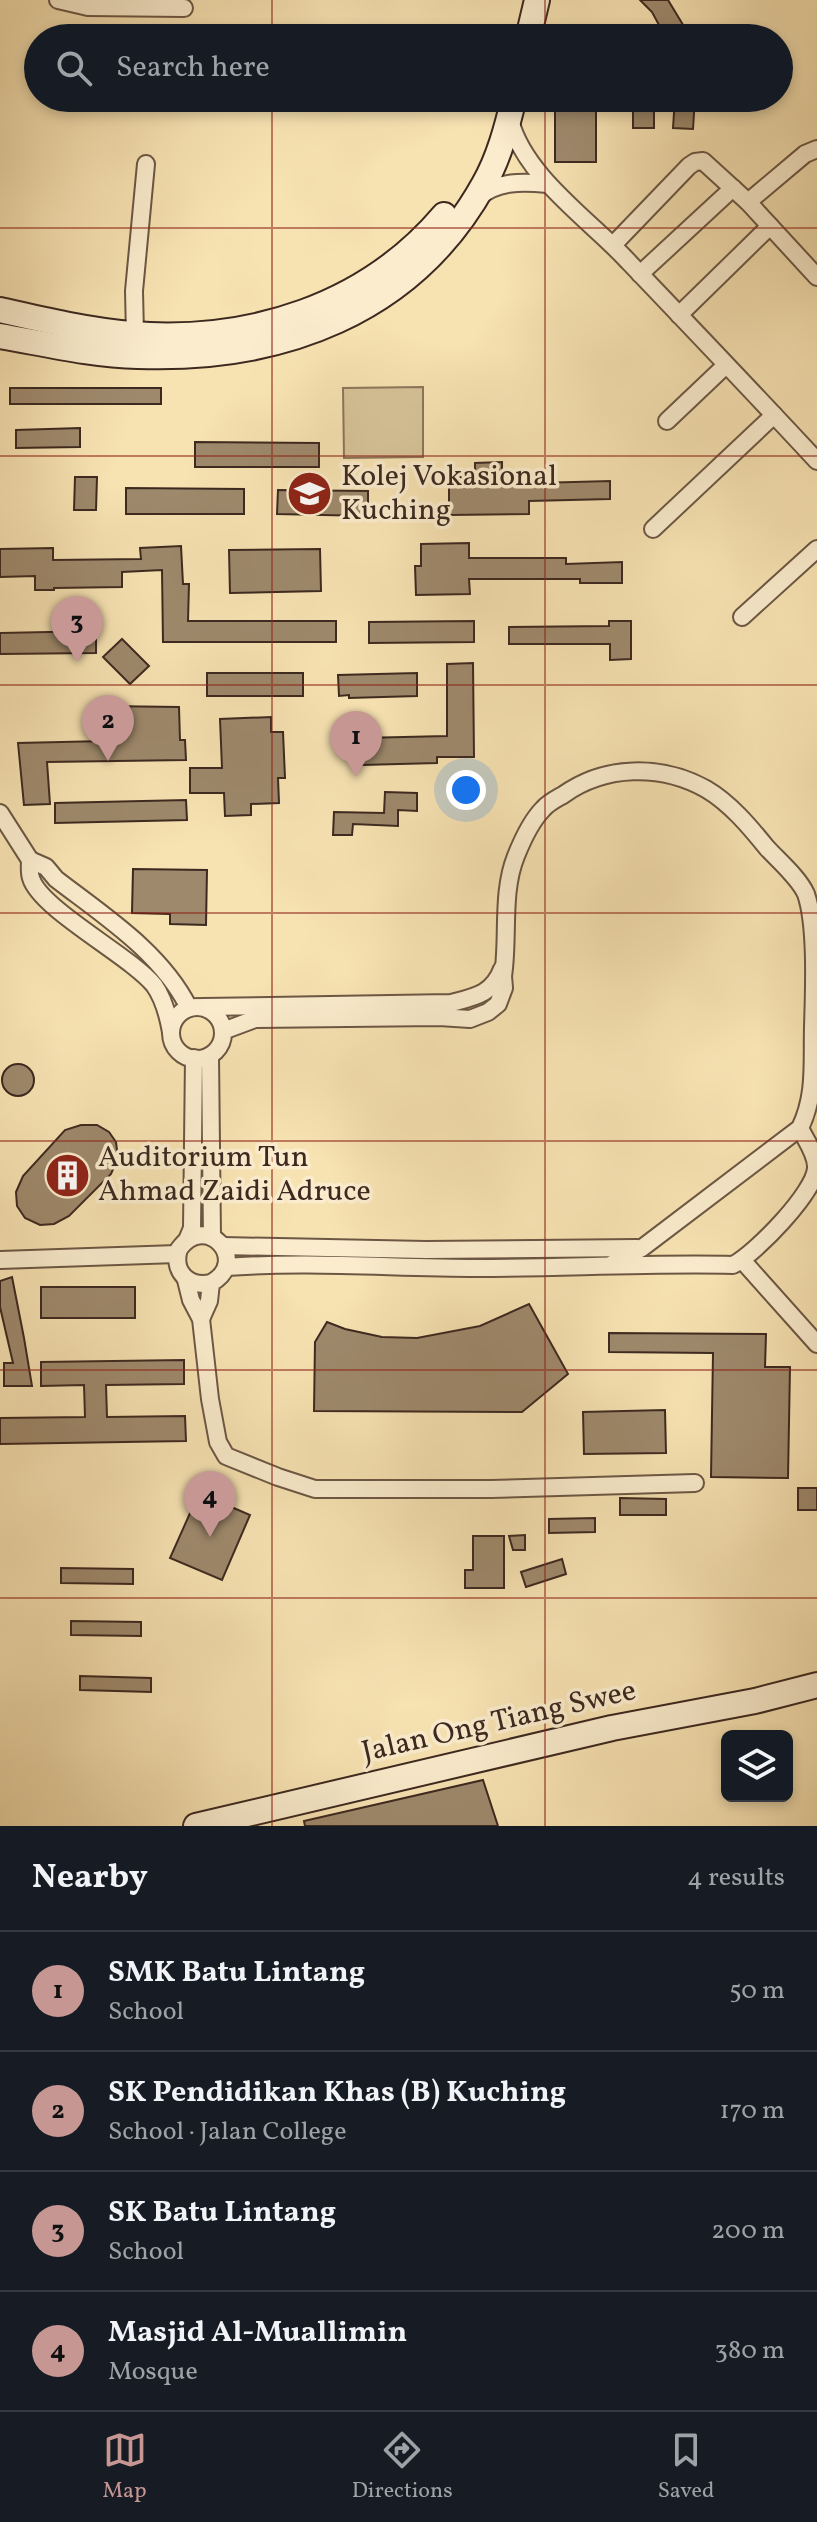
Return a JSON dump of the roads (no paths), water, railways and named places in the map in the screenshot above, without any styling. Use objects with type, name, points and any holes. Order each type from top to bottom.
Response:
[{"type":"main road","points":[[515,24],[521,0]]},
{"type":"main road","points":[[531,24],[537,0]]},
{"type":"main road","points":[[0,310],[135,334],[198,335],[273,322],[342,297],[374,279],[427,235],[447,212],[469,178],[503,112]]},
{"type":"main road","points":[[0,336],[97,354],[137,356],[212,354],[271,345],[320,330],[381,297],[439,246],[485,183],[500,148],[506,112]]},
{"type":"main road","points":[[0,320],[56,322]]},
{"type":"main road","name":"Jalan Ong Tiang Swee","points":[[196,1826],[612,1728],[755,1701],[817,1685]]},
{"type":"street","points":[[58,0],[88,7],[137,3],[184,8]]},
{"type":"street","points":[[509,112],[514,137],[548,184],[613,245],[817,461]]},
{"type":"street","points":[[748,202],[805,154],[817,149]]},
{"type":"street","points":[[613,245],[695,162],[703,161],[748,202],[817,277]]},
{"type":"street","points":[[135,334],[134,291],[146,164]]},
{"type":"street","points":[[470,205],[488,189],[513,183],[548,184]]},
{"type":"street","points":[[640,274],[733,188]]},
{"type":"street","points":[[679,315],[770,226]]},
{"type":"street","points":[[667,421],[726,365]]},
{"type":"street","points":[[653,529],[774,415]]},
{"type":"street","points":[[742,617],[817,549]]},
{"type":"street","points":[[223,1031],[255,1019],[470,1019],[488,1012],[498,1004],[504,988],[509,881],[515,858],[543,809],[570,789],[599,775],[623,771],[655,771],[706,789],[721,799],[752,830],[804,890],[810,907],[814,986],[812,1098],[800,1128],[642,1248],[612,1264]]},
{"type":"street","points":[[0,813],[30,860],[31,879],[40,893],[153,985],[166,1007],[177,1049],[185,1056],[202,1057],[220,1045],[223,1031],[214,1013],[196,1008],[151,955],[56,879],[46,867],[30,860]]},
{"type":"street","points":[[171,1032],[176,1017],[196,1008],[451,1003],[480,996],[500,975],[505,960]]},
{"type":"street","points":[[128,1257],[159,1264],[202,1285],[217,1280],[226,1267],[226,1253],[217,1242],[202,1057]]},
{"type":"street","points":[[202,1057],[192,1228],[182,1247],[183,1276],[201,1319],[210,1399],[221,1448],[226,1456],[315,1489],[491,1489],[695,1483]]},
{"type":"street","points":[[226,1267],[267,1264],[476,1268],[612,1264],[733,1265],[742,1260],[807,1193],[816,1179],[816,1163],[800,1128]]},
{"type":"street","points":[[0,1260],[128,1257],[182,1247],[199,1235],[217,1242],[481,1250],[642,1248]]},
{"type":"street","points":[[476,1268],[481,1260],[481,1250]]},
{"type":"street","points":[[742,1260],[817,1344]]},
{"type":"street","points":[[201,1319],[209,1301],[211,1283]]},
{"type":"place","name":"Kolej Vokasional Kuching","points":[[310,494]]},
{"type":"place","name":"SK Batu Lintang","points":[[77,662]]},
{"type":"place","name":"SK Pendidikan Khas (B) Kuching","points":[[108,761]]},
{"type":"place","name":"SMK Batu Lintang","points":[[356,777]]},
{"type":"place","name":"Auditorium Tun Ahmad Zaidi Adruce","points":[[67,1175]]},
{"type":"place","name":"Masjid Al-Muallimin","points":[[210,1537]]}]
